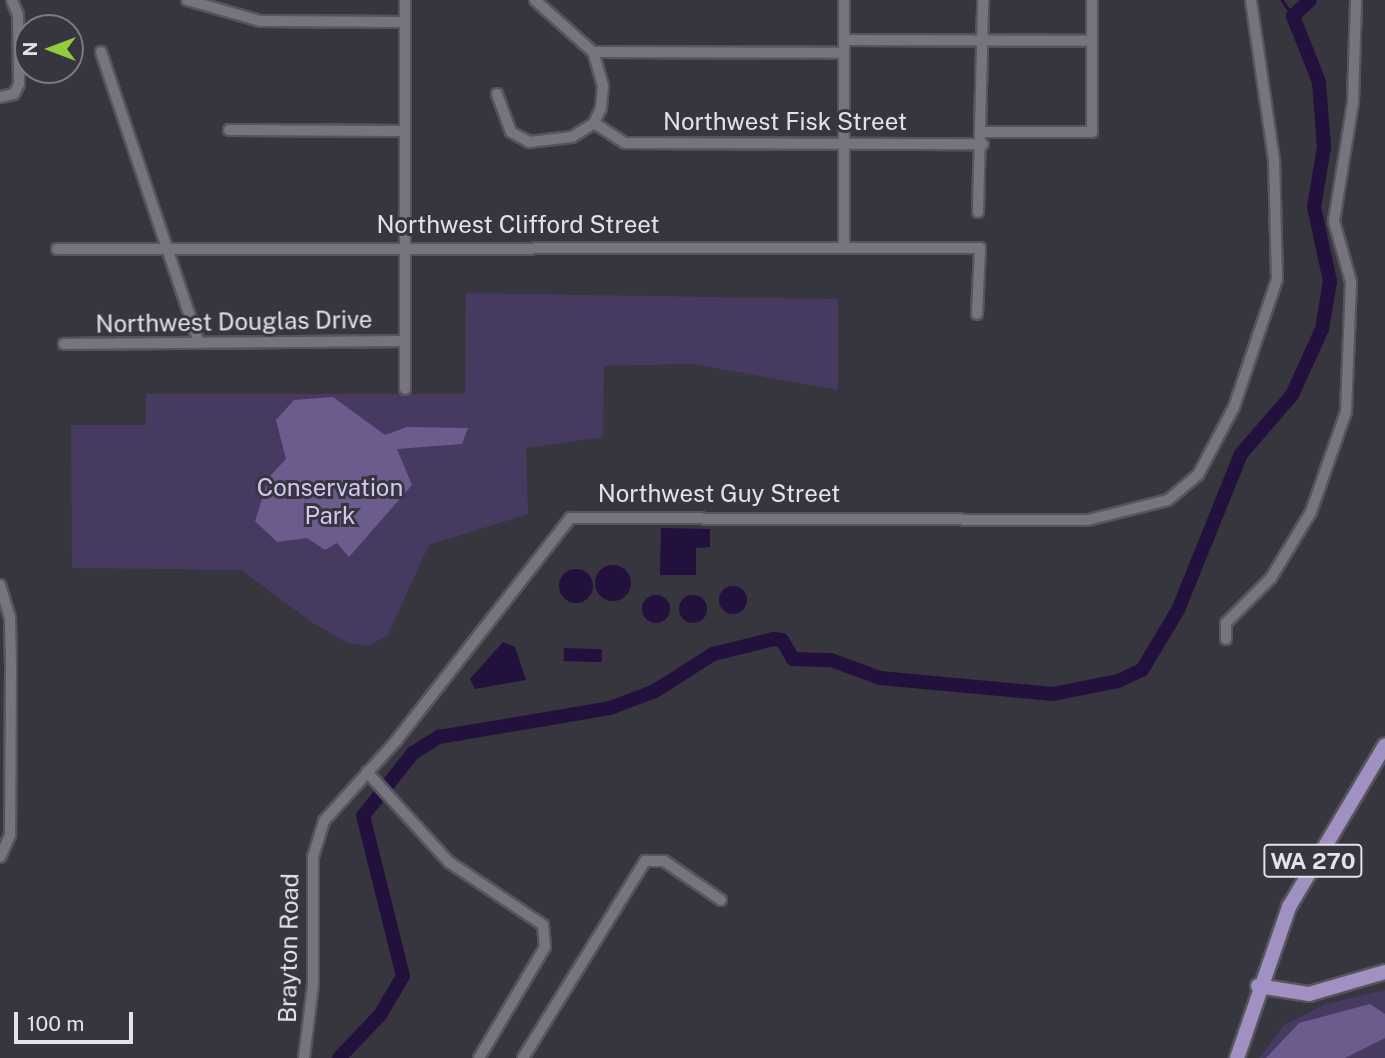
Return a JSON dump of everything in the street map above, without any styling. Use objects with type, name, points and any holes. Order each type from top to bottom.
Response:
[{"type":"main road","name":"WA 270","points":[[1237,1058],[1258,986],[1313,860],[1385,745]]},
{"type":"main road","points":[[1258,986],[1309,993],[1385,972]]},
{"type":"street","points":[[0,97],[14,94],[18,15],[12,0]]},
{"type":"street","points":[[187,0],[260,20],[405,22]]},
{"type":"street","points":[[405,0],[405,389]]},
{"type":"street","points":[[497,94],[511,132],[529,142],[572,136],[594,123],[603,86],[593,52],[534,0]]},
{"type":"street","points":[[844,0],[844,248]]},
{"type":"street","points":[[978,212],[983,138],[983,0]]},
{"type":"street","points":[[844,40],[1093,41],[1092,0]]},
{"type":"street","name":"Northwest Guy Street","points":[[371,776],[570,518],[1110,517],[1168,500],[1198,475],[1234,407],[1272,310],[1277,279],[1274,160],[1251,0]]},
{"type":"street","points":[[1226,639],[1226,622],[1271,578],[1311,512],[1346,412],[1352,282],[1334,220],[1353,102],[1356,0]]},
{"type":"street","name":"Northwest Fisk Street","points":[[594,123],[625,143],[843,143],[1093,132],[1093,41]]},
{"type":"street","points":[[102,52],[199,343]]},
{"type":"street","points":[[593,52],[843,53]]},
{"type":"street","points":[[229,130],[405,131]]},
{"type":"street","name":"Northwest Clifford Street","points":[[57,249],[405,245],[980,248],[977,314]]},
{"type":"street","name":"Northwest Douglas Drive","points":[[64,344],[404,341]]},
{"type":"street","points":[[0,585],[10,618],[5,665],[2,855]]},
{"type":"street","points":[[371,776],[449,862],[543,925],[545,947],[479,1058]]},
{"type":"street","name":"Brayton Road","points":[[304,1058],[313,985],[313,857],[324,821],[371,776]]},
{"type":"street","points":[[523,1058],[645,861],[664,861],[721,900]]},
{"type":"green space","name":"Conservation Park","points":[[466,293],[838,299],[838,390],[692,364],[604,366],[603,437],[526,448],[528,514],[429,545],[387,636],[367,646],[348,643],[313,623],[241,570],[72,568],[71,425],[146,425],[146,394],[465,394]]},
{"type":"green space","points":[[333,397],[385,435],[407,427],[468,428],[462,444],[397,449],[412,485],[349,557],[337,543],[325,550],[307,538],[277,542],[255,521],[269,477],[286,459],[276,420],[294,400]]},
{"type":"green space","points":[[1385,990],[1385,1058],[1259,1058],[1284,1025],[1326,1004]]},
{"type":"green space","points":[[1370,1004],[1385,1014],[1385,1038],[1345,1058],[1266,1058],[1299,1023]]},
{"type":"shaded area","points":[[661,528],[710,529],[710,547],[696,548],[696,575],[660,575]]},
{"type":"shaded area","points":[[613,565],[626,570],[631,583],[626,596],[613,601],[600,596],[595,583],[600,570]]},
{"type":"shaded area","points":[[576,569],[588,574],[593,586],[588,598],[576,603],[564,598],[559,586],[564,574]]},
{"type":"shaded area","points":[[733,586],[743,590],[747,600],[743,610],[733,614],[723,610],[719,600],[723,590]]},
{"type":"shaded area","points":[[656,595],[666,599],[670,609],[666,619],[656,623],[646,619],[642,609],[646,599]]},
{"type":"shaded area","points":[[693,595],[703,599],[707,609],[703,619],[693,623],[683,619],[679,609],[683,599]]},
{"type":"shaded area","points":[[503,642],[515,647],[526,680],[475,689],[470,679]]},
{"type":"shaded area","points":[[564,648],[602,649],[602,662],[564,661]]},
{"type":"waterway","points":[[1282,0],[1293,16]]},
{"type":"waterway","points":[[339,1058],[380,1015],[403,976],[363,816],[413,753],[439,737],[610,708],[655,691],[713,654],[774,639],[782,640],[793,659],[831,660],[880,678],[1053,694],[1118,681],[1142,670],[1178,610],[1241,454],[1292,395],[1322,329],[1330,281],[1314,207],[1324,147],[1319,82],[1293,16],[1310,0]]}]
